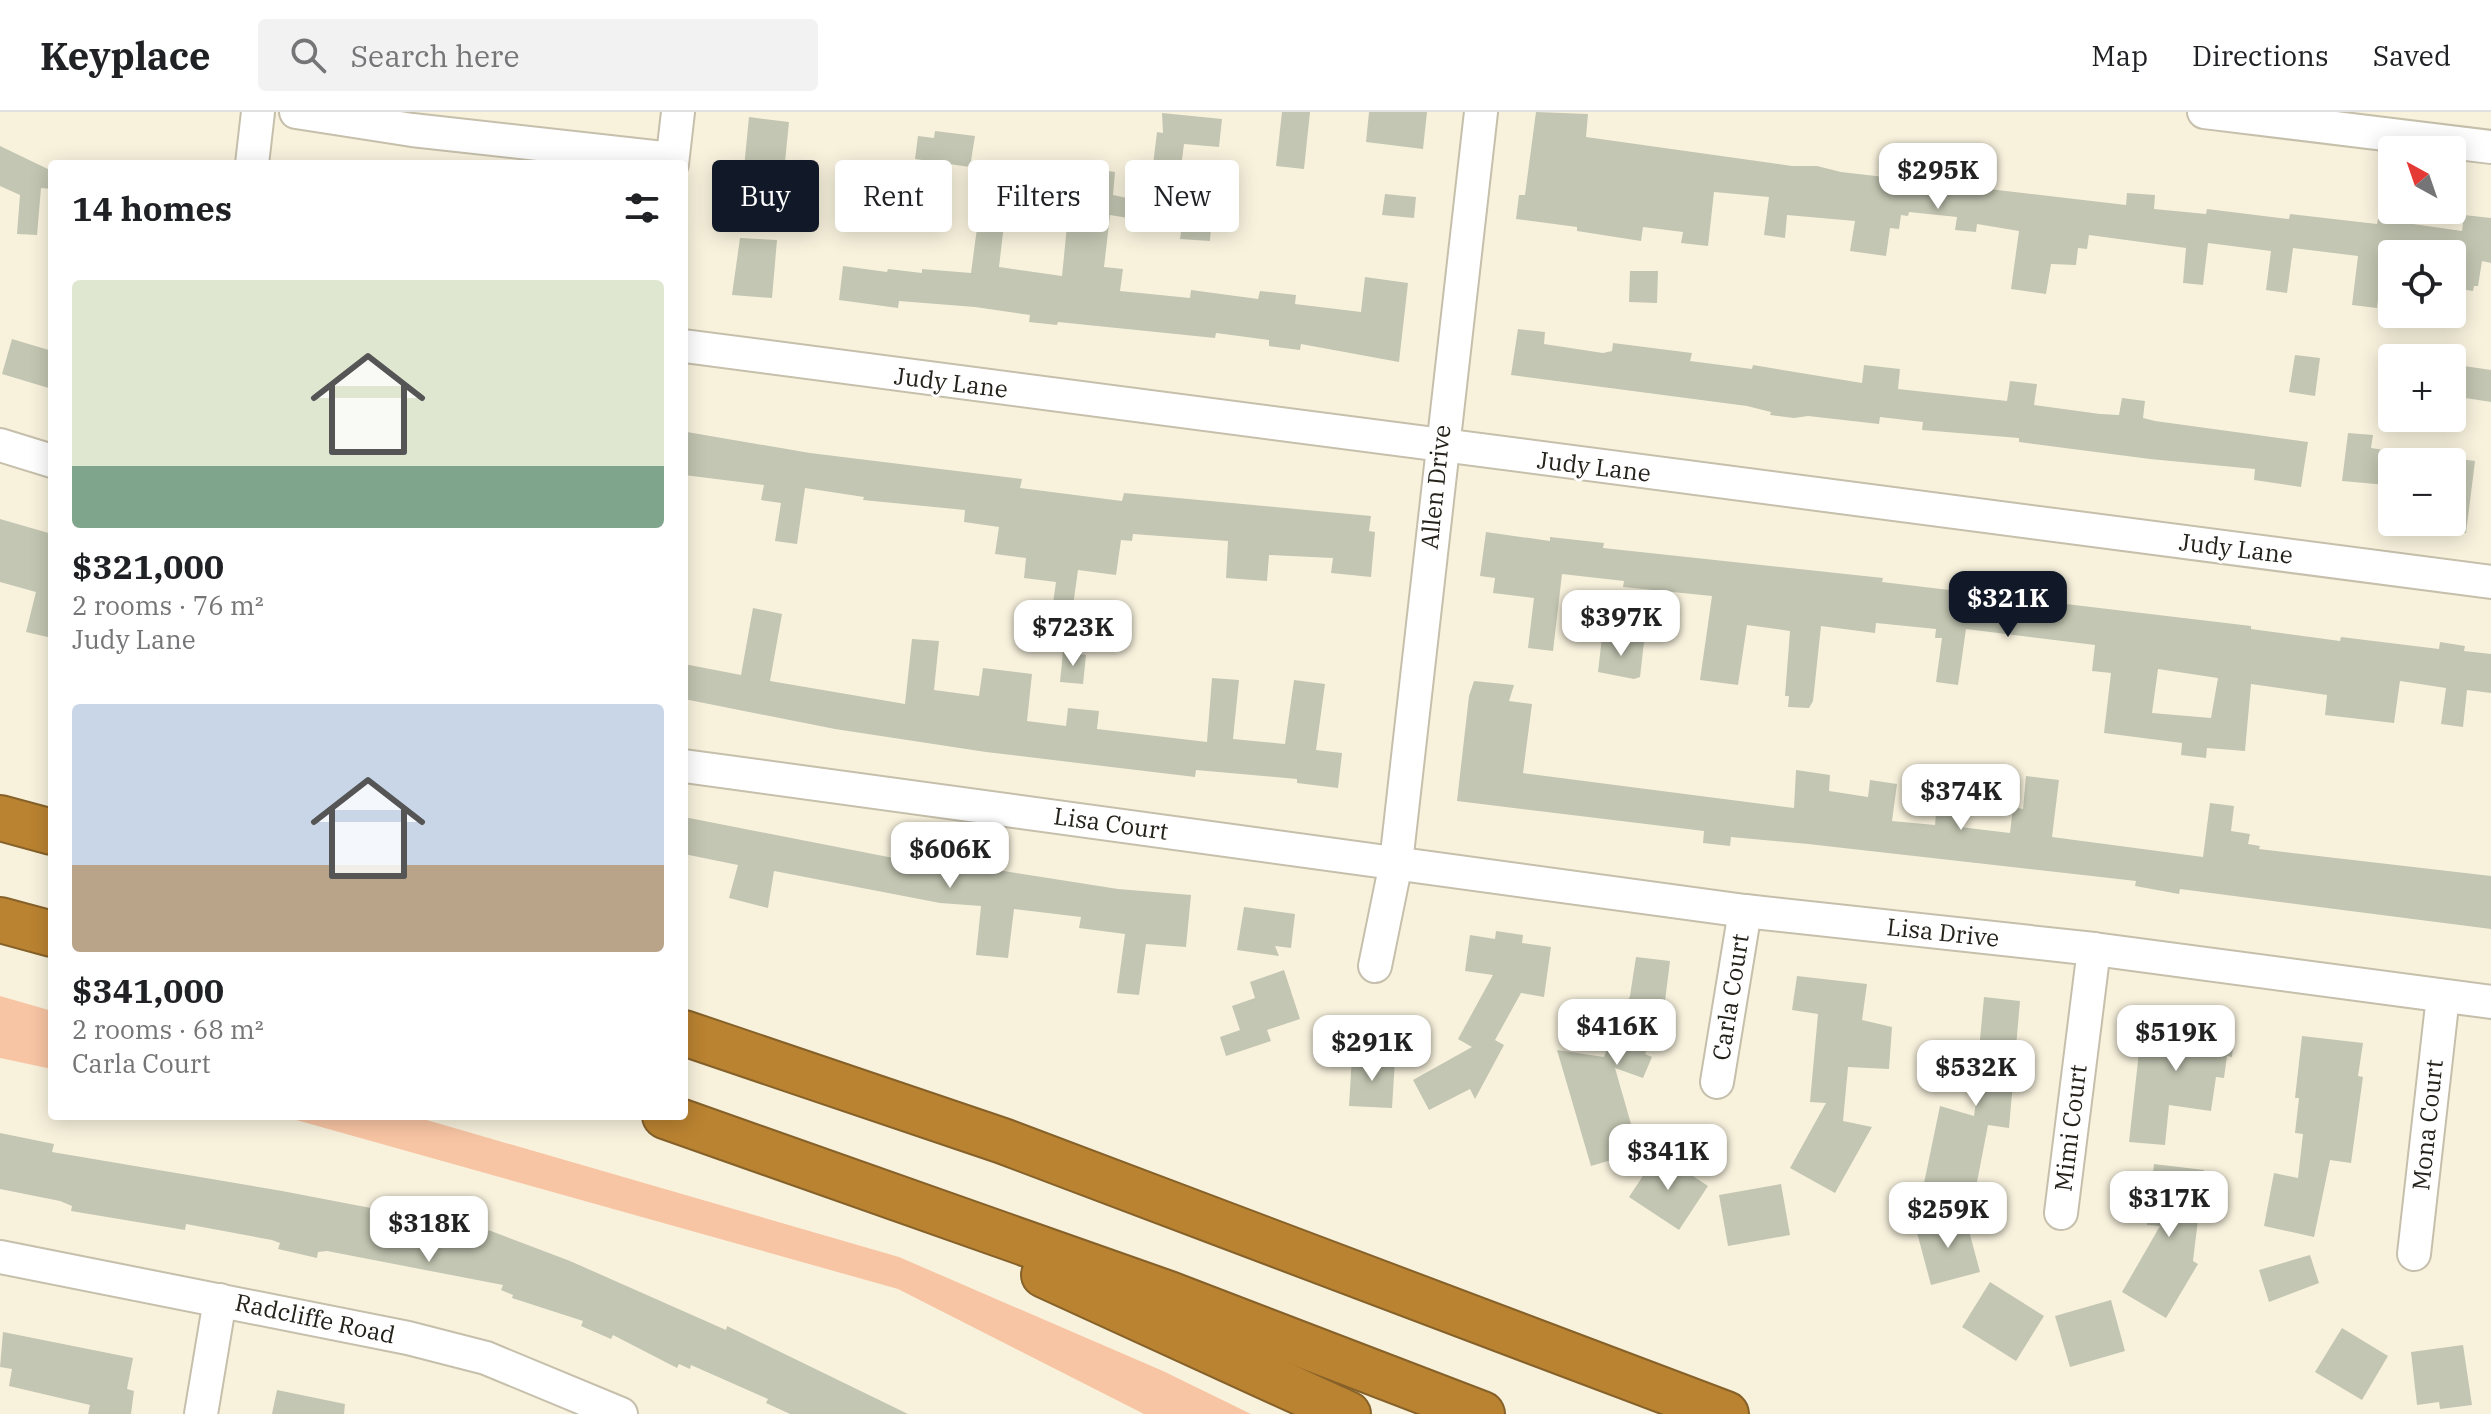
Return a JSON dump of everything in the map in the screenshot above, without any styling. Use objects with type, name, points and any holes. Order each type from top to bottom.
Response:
[{"type":"highway","points":[[0,818],[48,831]]},
{"type":"highway","points":[[0,920],[48,933]]},
{"type":"highway","points":[[688,1034],[1018,1147],[1726,1414]]},
{"type":"highway","points":[[676,1120],[1169,1294],[1482,1414]]},
{"type":"highway","points":[[848,1180],[1092,1298],[1348,1414]]},
{"type":"highway","points":[[1610,1368],[1758,1414]]},
{"type":"street","points":[[252,160],[258,112]]},
{"type":"street","points":[[296,112],[412,130],[656,160]]},
{"type":"street","points":[[672,160],[678,112]]},
{"type":"street","name":"Allen Drive","points":[[1375,966],[1396,863],[1440,447],[1481,112]]},
{"type":"street","points":[[2204,112],[2491,147]]},
{"type":"street","name":"Judy Lane","points":[[690,348],[2491,582]]},
{"type":"street","points":[[0,445],[48,460]]},
{"type":"street","name":"Lisa Court","points":[[688,767],[1396,863]]},
{"type":"street","name":"Lisa Drive","points":[[1396,863],[1745,911],[2094,949],[2491,1002]]},
{"type":"street","name":"Carla Court","points":[[1717,1082],[1745,911]]},
{"type":"street","name":"Mimi Court","points":[[2061,1213],[2094,949]]},
{"type":"street","name":"Mona Court","points":[[2414,1254],[2443,996]]},
{"type":"street","name":"Radcliffe Road","points":[[0,1257],[220,1300],[486,1358],[621,1414]]},
{"type":"street","points":[[201,1414],[220,1300]]},
{"type":"shaded area","points":[[0,996],[48,1010],[48,1068],[0,1058]]},
{"type":"shaded area","points":[[296,1120],[427,1120],[899,1257],[1163,1371],[1251,1414],[1144,1414],[898,1289]]},
{"type":"building","points":[[1282,112],[1310,112],[1304,169],[1276,166]]},
{"type":"building","points":[[1369,112],[1427,112],[1423,149],[1366,142]]},
{"type":"building","points":[[1536,112],[1588,114],[1586,137],[1792,166],[1817,166],[1841,172],[2126,205],[2127,193],[2155,195],[2154,209],[2206,214],[2207,209],[2289,219],[2290,214],[2377,224],[2378,219],[2378,224],[2413,224],[2462,231],[2466,215],[2491,218],[2491,263],[2482,261],[2478,286],[2474,286],[2473,291],[2466,290],[2466,240],[2378,240],[2377,308],[2352,305],[2358,256],[2293,248],[2287,293],[2266,290],[2271,251],[2208,243],[2203,285],[2183,283],[2186,248],[2089,235],[2087,249],[2078,248],[2076,265],[2051,264],[2046,294],[2011,289],[2019,231],[1977,224],[1976,232],[1955,230],[1957,217],[1909,212],[1908,216],[1901,215],[1899,229],[1890,228],[1886,256],[1850,251],[1855,221],[1787,215],[1785,238],[1764,235],[1769,197],[1714,192],[1708,246],[1681,243],[1683,232],[1643,227],[1641,241],[1577,231],[1577,227],[1516,219],[1519,195],[1525,195]]},
{"type":"building","points":[[1162,113],[1222,119],[1219,147],[1184,144],[1182,160],[1154,160],[1157,132],[1163,133]]},
{"type":"building","points":[[749,117],[789,122],[785,160],[745,160]]},
{"type":"building","points":[[935,131],[975,136],[968,167],[952,164],[952,160],[915,159],[918,136],[934,138]]},
{"type":"building","points":[[0,146],[48,169],[48,189],[41,188],[37,235],[17,234],[20,195],[0,186]]},
{"type":"building","points":[[1109,171],[1115,172],[1113,195],[1125,198],[1125,218],[1110,215],[1109,224]]},
{"type":"building","points":[[1385,194],[1416,197],[1414,218],[1382,215]]},
{"type":"building","points":[[976,232],[1003,232],[999,267],[1062,276],[1066,232],[1108,232],[1104,267],[1123,269],[1120,291],[1190,298],[1191,290],[1258,299],[1260,291],[1296,295],[1295,304],[1361,312],[1365,277],[1408,283],[1399,362],[1301,344],[1300,350],[1269,346],[1269,340],[1216,333],[1215,338],[1058,322],[1057,325],[1029,322],[1030,315],[975,307],[899,301],[898,308],[839,300],[843,266],[887,272],[888,269],[922,273],[922,269],[971,273]]},
{"type":"building","points":[[1181,232],[1211,232],[1210,241],[1180,239]]},
{"type":"building","points":[[740,238],[777,240],[772,298],[732,295]]},
{"type":"building","points":[[1630,271],[1658,271],[1657,303],[1629,302]]},
{"type":"building","points":[[1518,329],[1545,332],[1544,344],[1603,353],[1612,351],[1613,343],[1692,353],[1690,361],[1752,369],[1753,365],[1862,383],[1864,365],[1900,369],[1898,389],[2007,401],[2010,381],[2037,384],[2034,405],[2100,414],[2119,415],[2122,398],[2145,401],[2143,418],[2308,442],[2301,487],[2254,480],[2255,469],[2019,442],[2019,438],[1922,430],[1923,422],[1880,417],[1879,424],[1770,415],[1771,412],[1747,406],[1511,375]]},
{"type":"building","points":[[12,339],[48,350],[48,388],[2,374]]},
{"type":"building","points":[[2295,355],[2320,358],[2315,396],[2289,392]]},
{"type":"building","points":[[2466,366],[2491,370],[2491,402],[2466,398]]},
{"type":"building","points":[[688,432],[810,453],[1022,479],[1020,488],[1122,501],[1124,493],[1371,516],[1369,531],[1375,532],[1371,577],[1331,573],[1333,558],[1269,555],[1267,581],[1226,578],[1228,541],[1133,534],[1132,541],[1121,540],[1116,575],[1078,570],[1071,620],[1051,618],[1056,582],[1024,578],[1026,558],[995,554],[999,527],[964,522],[965,510],[863,500],[864,497],[805,488],[797,544],[775,541],[781,503],[761,500],[764,485],[688,476]]},
{"type":"building","points":[[2348,433],[2373,435],[2371,448],[2378,449],[2378,484],[2342,481]]},
{"type":"building","points":[[2466,460],[2475,461],[2466,533]]},
{"type":"building","points":[[0,519],[48,533],[48,637],[26,632],[36,592],[0,582]]},
{"type":"building","points":[[1486,532],[1550,541],[1550,537],[1604,543],[1603,548],[1883,578],[1882,582],[2251,626],[2251,629],[2340,641],[2341,637],[2439,649],[2440,642],[2465,646],[2464,651],[2491,654],[2491,693],[2467,690],[2463,727],[2441,724],[2446,688],[2400,681],[2394,723],[2325,715],[2327,695],[2251,684],[2245,751],[2207,748],[2206,758],[2181,755],[2182,743],[2104,733],[2111,673],[2092,671],[2095,645],[1966,629],[1958,685],[1936,682],[1942,638],[1935,638],[1936,629],[1876,623],[1875,633],[1821,626],[1813,701],[1809,708],[1788,707],[1789,696],[1785,696],[1790,631],[1747,625],[1738,685],[1700,680],[1712,596],[1623,587],[1624,581],[1562,574],[1553,651],[1528,648],[1534,598],[1493,593],[1495,578],[1480,576]],"holes":[[[2158,669],[2218,678],[2211,718],[2152,713]]]},
{"type":"building","points":[[753,608],[782,614],[770,681],[905,704],[912,639],[939,641],[934,690],[979,696],[983,668],[1032,674],[1027,721],[1066,726],[1068,708],[1099,711],[1097,729],[1207,742],[1212,678],[1239,680],[1233,739],[1285,744],[1294,680],[1325,684],[1316,750],[1342,753],[1338,788],[1297,783],[1297,779],[1196,770],[1195,777],[986,752],[835,729],[688,700],[688,665],[741,675]]},
{"type":"building","points":[[1602,637],[1644,642],[1640,677],[1634,679],[1598,672]]},
{"type":"building","points":[[1063,652],[1086,655],[1083,684],[1060,682]]},
{"type":"building","points":[[1474,681],[1514,685],[1509,701],[1532,704],[1523,773],[1794,808],[1796,770],[1830,775],[1829,791],[1868,797],[1870,780],[1897,784],[1892,821],[1935,825],[1937,801],[1963,803],[1960,827],[2010,833],[2013,807],[2023,809],[2026,776],[2059,780],[2052,837],[2203,857],[2210,803],[2234,806],[2231,831],[2250,834],[2248,844],[2260,846],[2259,849],[2491,876],[2491,929],[2180,889],[2179,894],[2135,886],[2136,881],[1808,844],[1731,837],[1730,846],[1703,843],[1704,831],[1457,801],[1469,696]]},
{"type":"building","points":[[688,818],[929,865],[929,861],[1118,889],[1191,895],[1186,947],[1146,944],[1139,995],[1117,993],[1125,934],[1079,928],[1081,917],[1014,909],[1008,958],[976,955],[981,906],[940,903],[774,871],[768,908],[729,898],[738,865],[688,855]]},
{"type":"building","points":[[1244,907],[1295,914],[1291,948],[1275,946],[1279,956],[1237,950]]},
{"type":"building","points":[[1496,931],[1523,935],[1522,943],[1551,947],[1544,997],[1521,993],[1495,1040],[1504,1045],[1475,1099],[1470,1089],[1429,1110],[1413,1080],[1472,1047],[1458,1039],[1493,975],[1465,971],[1470,935],[1495,939]]},
{"type":"building","points":[[1636,957],[1670,961],[1664,1009],[1645,1054],[1652,1057],[1643,1078],[1615,1068],[1639,1152],[1591,1166],[1557,1050],[1604,1057],[1630,996]]},
{"type":"building","points":[[1284,970],[1300,1019],[1267,1030],[1271,1041],[1226,1056],[1220,1037],[1240,1030],[1232,1006],[1255,998],[1250,982]]},
{"type":"building","points":[[1797,976],[1867,984],[1862,1020],[1892,1027],[1889,1069],[1848,1067],[1843,1121],[1872,1127],[1835,1193],[1790,1168],[1826,1103],[1810,1102],[1818,1014],[1792,1010]]},
{"type":"building","points":[[1984,997],[2020,1001],[2009,1128],[1988,1125],[1973,1203],[1922,1193],[1940,1106],[1974,1116],[1983,1050],[1979,1050]]},
{"type":"building","points":[[2143,1016],[2235,1029],[2232,1057],[2227,1056],[2224,1078],[2216,1077],[2211,1111],[2169,1105],[2165,1145],[2129,1142]]},
{"type":"building","points":[[2302,1036],[2363,1043],[2358,1076],[2363,1077],[2351,1163],[2330,1160],[2314,1237],[2264,1226],[2274,1173],[2298,1178],[2303,1134],[2295,1133],[2299,1098],[2295,1098]]},
{"type":"building","points":[[1352,1057],[1395,1060],[1392,1108],[1349,1106]]},
{"type":"building","points":[[0,1133],[54,1144],[52,1152],[491,1231],[570,1261],[726,1330],[727,1326],[908,1414],[790,1414],[766,1403],[768,1399],[691,1365],[690,1369],[679,1364],[677,1368],[613,1335],[611,1339],[581,1326],[583,1321],[512,1298],[513,1295],[501,1290],[503,1285],[327,1251],[318,1252],[317,1258],[278,1249],[280,1243],[272,1240],[186,1224],[185,1230],[71,1211],[72,1206],[60,1201],[0,1189]]},
{"type":"building","points":[[1658,1153],[1708,1186],[1679,1230],[1629,1197]]},
{"type":"building","points":[[2154,1164],[2204,1170],[2193,1261],[2198,1264],[2166,1318],[2122,1292],[2160,1226],[2147,1225]]},
{"type":"building","points":[[1781,1184],[1790,1235],[1728,1246],[1719,1195]]},
{"type":"building","points":[[1965,1216],[1980,1272],[1931,1285],[1916,1229]]},
{"type":"building","points":[[2310,1255],[2319,1283],[2269,1302],[2259,1270]]},
{"type":"building","points":[[1990,1282],[2044,1316],[2016,1361],[1962,1327]]},
{"type":"building","points":[[2111,1300],[2125,1351],[2070,1367],[2055,1316]]},
{"type":"building","points":[[2342,1328],[2388,1356],[2362,1400],[2315,1372]]},
{"type":"building","points":[[3,1332],[133,1358],[127,1389],[134,1391],[131,1414],[88,1414],[90,1405],[9,1386],[12,1369],[0,1367]]},
{"type":"building","points":[[2463,1345],[2472,1405],[2440,1409],[2439,1402],[2417,1405],[2411,1352]]},
{"type":"building","points":[[277,1390],[345,1404],[344,1414],[272,1414]]}]
